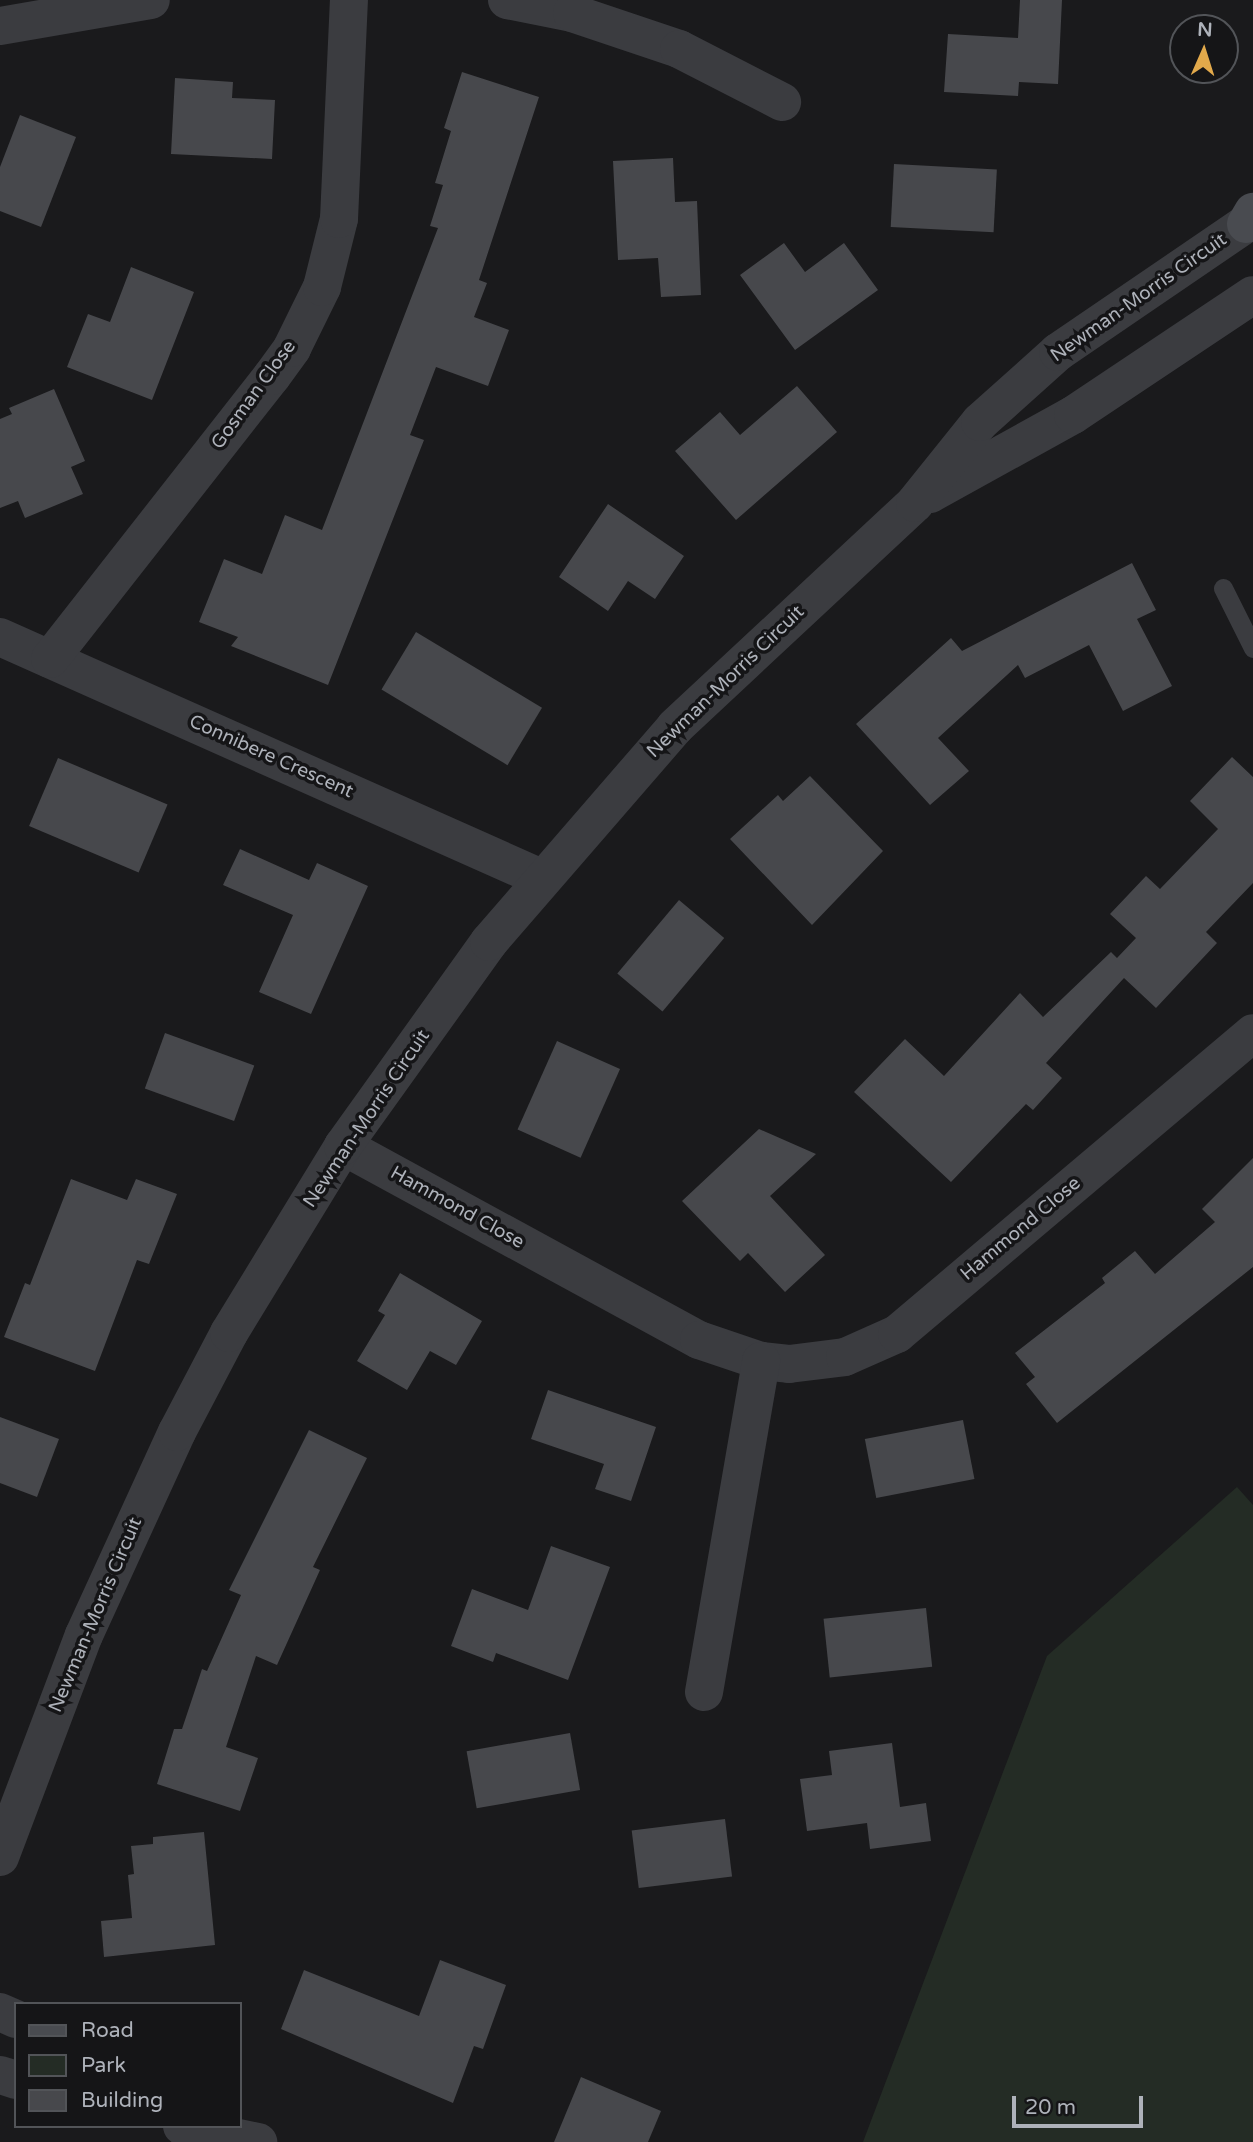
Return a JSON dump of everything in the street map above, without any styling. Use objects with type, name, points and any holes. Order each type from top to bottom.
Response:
[{"type":"street","points":[[0,26],[151,0]]},
{"type":"street","name":"Gosman Close","points":[[50,659],[292,348],[322,287],[339,219],[349,0]]},
{"type":"street","points":[[506,0],[572,13],[679,49],[782,102]]},
{"type":"street","name":"Newman-Morris Circuit","points":[[0,1857],[84,1635],[177,1432],[229,1334],[343,1146],[541,878],[675,727],[915,503],[980,422],[1058,352],[1250,218]]},
{"type":"street","name":"Newman-Morris Circuit","points":[[915,503],[1073,415],[1253,295]]},
{"type":"street","name":"Connibere Crescent","points":[[0,637],[541,878]]},
{"type":"street","name":"Hammond Close","points":[[343,1146],[699,1340],[761,1361],[789,1364],[845,1357],[897,1334],[1253,1033]]},
{"type":"street","points":[[704,1692],[761,1361]]},
{"type":"street","points":[[197,2128],[241,2134]]},
{"type":"lane","points":[[1223,588],[1253,648]]},
{"type":"green space","points":[[1237,1487],[1253,1505],[1253,2142],[863,2142],[1047,1656]]},
{"type":"building","points":[[1020,0],[1062,0],[1058,84],[1019,82],[1018,96],[944,92],[948,34],[1018,38]]},
{"type":"building","points":[[462,72],[539,97],[479,280],[487,283],[474,317],[509,330],[488,386],[436,367],[410,435],[424,440],[328,685],[231,646],[238,637],[199,622],[224,559],[262,574],[285,515],[322,530],[438,228],[430,226],[443,185],[435,183],[451,131],[444,128]]},
{"type":"building","points":[[175,78],[233,82],[232,98],[275,100],[272,159],[171,154]]},
{"type":"building","points":[[20,115],[76,137],[41,227],[0,211],[0,167]]},
{"type":"building","points":[[673,158],[675,202],[697,201],[701,295],[661,297],[658,258],[618,260],[613,161]]},
{"type":"building","points":[[894,164],[997,169],[994,232],[891,227]]},
{"type":"building","points":[[784,243],[805,272],[844,243],[878,290],[795,350],[740,275]]},
{"type":"building","points":[[131,267],[194,292],[152,400],[67,367],[88,314],[110,322]]},
{"type":"building","points":[[797,386],[837,432],[736,520],[675,451],[720,412],[740,435]]},
{"type":"building","points":[[54,389],[85,461],[71,467],[83,494],[25,518],[18,501],[0,508],[0,419],[12,414],[9,408]]},
{"type":"building","points":[[608,504],[684,556],[655,599],[628,581],[608,611],[559,577]]},
{"type":"building","points":[[1132,563],[1156,610],[1137,619],[1172,686],[1123,711],[1089,645],[1025,678],[1018,665],[938,738],[969,771],[930,805],[856,724],[951,638],[962,651]]},
{"type":"building","points":[[416,632],[542,708],[507,765],[381,689]]},
{"type":"building","points":[[1232,757],[1253,777],[1253,883],[1206,932],[1217,943],[1156,1008],[1124,978],[1046,1063],[1062,1078],[1033,1110],[1026,1104],[951,1182],[854,1092],[905,1039],[944,1076],[1020,993],[1043,1017],[1111,952],[1117,958],[1136,938],[1110,914],[1146,876],[1160,889],[1218,829],[1190,801]]},
{"type":"building","points":[[58,758],[168,804],[139,873],[29,826]]},
{"type":"building","points":[[810,776],[883,851],[812,925],[730,839],[778,795],[783,801]]},
{"type":"building","points":[[240,849],[309,880],[317,863],[368,886],[311,1014],[259,992],[293,915],[223,885]]},
{"type":"building","points":[[679,900],[724,938],[662,1011],[617,974]]},
{"type":"building","points":[[165,1033],[254,1065],[234,1121],[145,1088]]},
{"type":"building","points":[[557,1041],[620,1069],[581,1158],[518,1130]]},
{"type":"building","points":[[759,1129],[816,1154],[770,1196],[825,1255],[785,1292],[748,1253],[740,1261],[682,1201]]},
{"type":"building","points":[[1253,1158],[1253,1267],[1057,1423],[1026,1384],[1035,1377],[1015,1353],[1105,1283],[1102,1278],[1135,1251],[1155,1274],[1215,1222],[1202,1209]]},
{"type":"building","points":[[71,1179],[127,1200],[136,1179],[177,1194],[149,1264],[137,1260],[95,1371],[4,1337],[25,1283],[30,1285]]},
{"type":"building","points":[[400,1273],[482,1321],[456,1365],[430,1351],[407,1390],[357,1361],[385,1315],[378,1311]]},
{"type":"building","points":[[548,1390],[656,1427],[631,1501],[595,1489],[604,1464],[531,1439]]},
{"type":"building","points":[[0,1417],[59,1439],[37,1497],[0,1483]]},
{"type":"building","points":[[963,1420],[974,1479],[876,1498],[865,1439]]},
{"type":"building","points":[[309,1430],[367,1458],[313,1567],[320,1570],[277,1665],[256,1656],[226,1747],[258,1758],[240,1811],[157,1784],[174,1729],[182,1729],[202,1669],[207,1671],[241,1595],[229,1590]]},
{"type":"building","points":[[551,1546],[610,1567],[568,1680],[496,1653],[493,1662],[451,1646],[472,1589],[528,1610]]},
{"type":"building","points":[[926,1608],[932,1667],[830,1677],[824,1619]]},
{"type":"building","points":[[570,1733],[580,1790],[477,1808],[467,1751]]},
{"type":"building","points":[[892,1743],[900,1807],[926,1803],[931,1841],[870,1849],[867,1823],[807,1831],[800,1779],[832,1775],[829,1751]]},
{"type":"building","points":[[725,1819],[732,1877],[639,1888],[632,1830]]},
{"type":"building","points":[[204,1832],[215,1945],[104,1957],[101,1921],[132,1918],[128,1875],[134,1874],[131,1846],[153,1844],[153,1837]]},
{"type":"building","points":[[440,1960],[506,1985],[483,2049],[474,2046],[453,2103],[281,2029],[304,1970],[419,2016]]},
{"type":"building","points":[[581,2077],[661,2111],[648,2142],[554,2142]]}]
